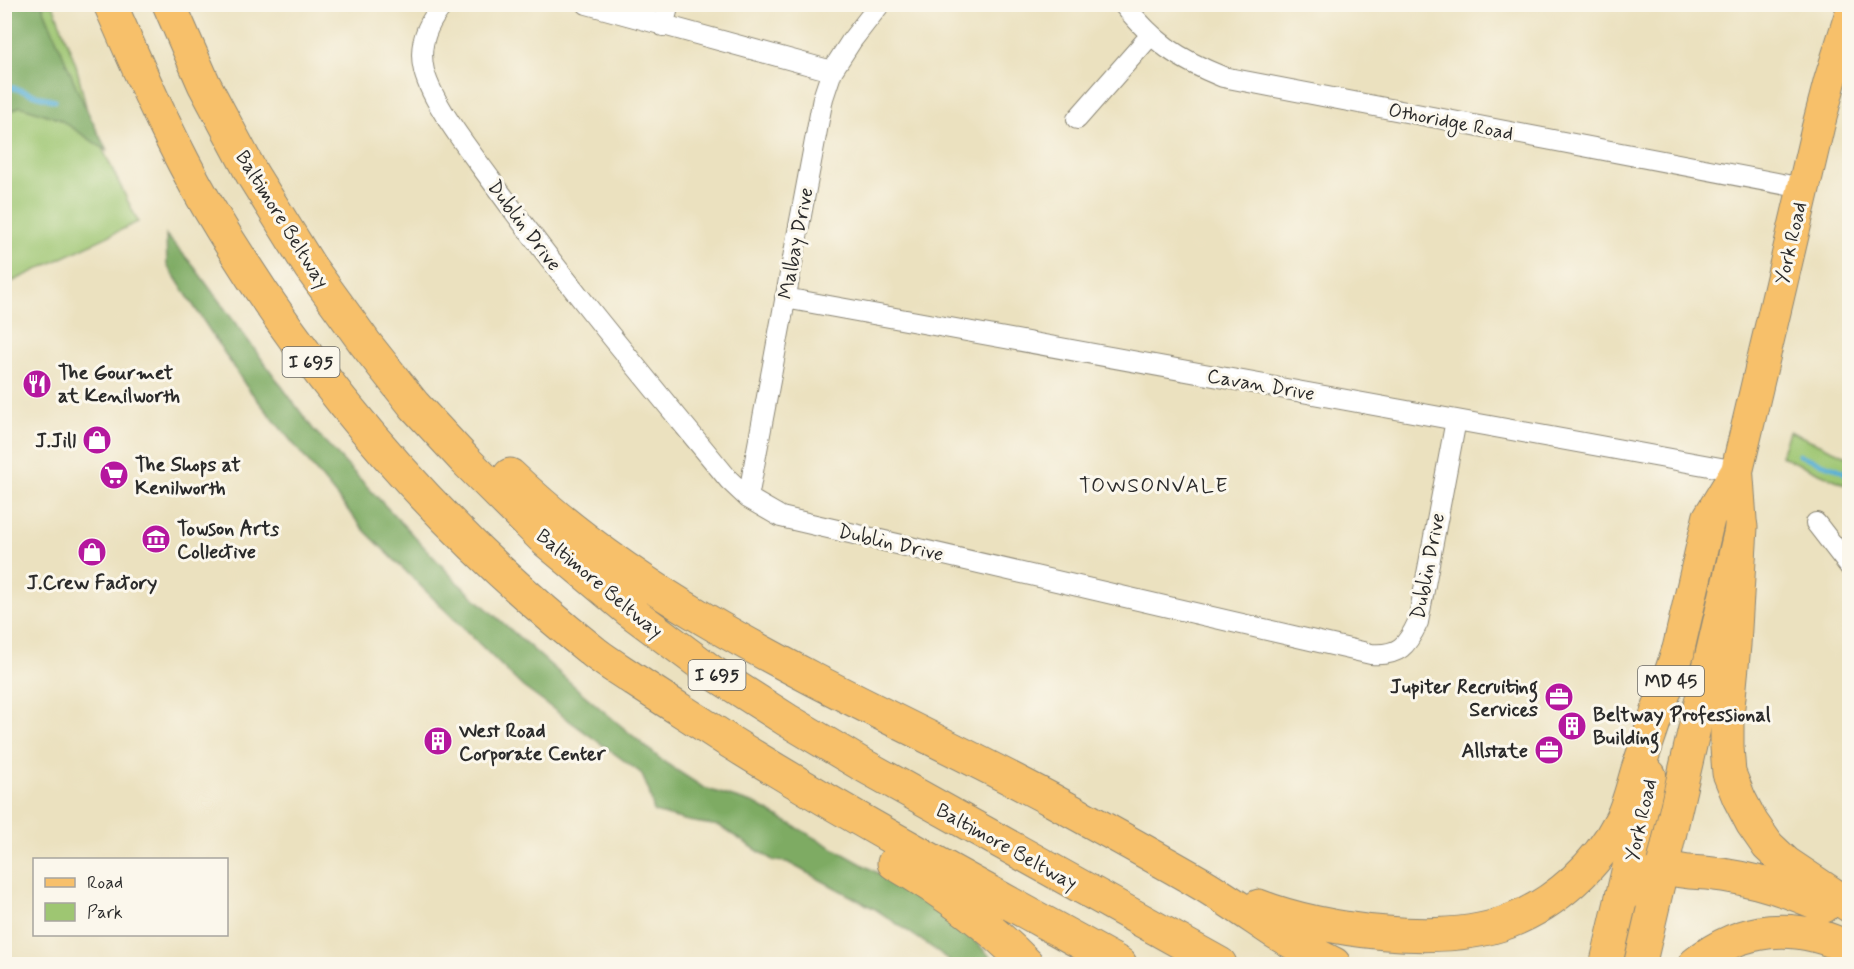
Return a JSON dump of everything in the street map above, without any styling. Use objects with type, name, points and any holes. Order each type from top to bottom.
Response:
[{"type":"highway","name":"I 695","points":[[110,4],[157,111],[206,203],[265,298],[324,380],[375,442],[427,499],[508,580],[597,655],[698,722],[838,808],[1120,964]]},
{"type":"highway","name":"Baltimore Beltway","points":[[169,4],[204,84],[252,174],[310,267],[365,343],[414,405],[544,540],[630,611],[712,672],[787,720],[861,764],[1220,964]]},
{"type":"highway","points":[[310,267],[369,338],[424,396],[533,498],[596,547],[652,586],[739,639],[855,701],[1050,799],[1204,885],[1277,933],[1334,964]]},
{"type":"highway","points":[[1741,526],[1727,717],[1726,747],[1729,772],[1739,798],[1768,846],[1786,863],[1850,906]]},
{"type":"highway","points":[[1204,885],[1270,911],[1312,923],[1401,934],[1441,934],[1476,930],[1507,922],[1538,908],[1585,869],[1602,849],[1621,819],[1678,652]]},
{"type":"highway","points":[[597,655],[756,775],[958,904],[1027,964]]},
{"type":"highway","points":[[1622,897],[1663,870],[1717,873],[1753,880],[1790,891],[1850,920]]},
{"type":"highway","points":[[1695,964],[1711,951],[1733,940],[1761,932],[1808,933],[1850,949]]},
{"type":"main road","name":"York Road","points":[[1640,964],[1741,526],[1737,471],[1803,188],[1830,81],[1850,17]]},
{"type":"main road","name":"York Road","points":[[1606,964],[1709,517],[1737,471]]},
{"type":"street","name":"Dublin Drive","points":[[444,4],[435,14],[425,34],[422,52],[424,71],[435,97],[465,145],[530,235],[729,480],[748,498],[781,517],[1371,654],[1386,655],[1406,644],[1418,622],[1456,420]]},
{"type":"street","points":[[587,4],[832,71]]},
{"type":"street","points":[[663,26],[669,4]]},
{"type":"street","name":"Malbay Drive","points":[[748,498],[817,126],[832,71],[880,4]]},
{"type":"street","name":"Othoridge Road","points":[[1123,4],[1150,36],[1168,50],[1192,64],[1223,77],[1803,188]]},
{"type":"street","points":[[1077,119],[1150,36]]},
{"type":"street","name":"Cavan Drive","points":[[784,298],[1737,471]]},
{"type":"street","points":[[1816,523],[1850,567]]},
{"type":"green space","points":[[4,5],[42,5],[81,98],[107,151],[59,119],[20,106],[8,113],[5,110]]},
{"type":"green space","points":[[5,5],[53,5],[76,65],[90,123],[138,222],[5,285]]},
{"type":"green space","points":[[166,235],[192,264],[313,429],[458,583],[582,693],[664,762],[704,788],[755,804],[949,913],[997,964],[952,964],[940,953],[875,909],[787,862],[774,861],[719,826],[654,812],[649,791],[641,773],[523,687],[365,531],[246,386],[167,265]]},
{"type":"green space","points":[[1789,431],[1849,457],[1849,486],[1781,456]]},
{"type":"waterway","points":[[4,85],[55,101]]},
{"type":"waterway","points":[[1799,455],[1836,468],[1850,476]]},
{"type":"place","name":"The Gourmet at Kenilworth","points":[[37,384]]},
{"type":"place","name":"J.Jill","points":[[97,440]]},
{"type":"place","name":"The Shops at Kenilworth","points":[[114,475]]},
{"type":"place","name":"Towson Arts Collective","points":[[156,539]]},
{"type":"place","name":"J.Crew Factory","points":[[92,552]]},
{"type":"place","name":"Jupiter Recruiting Services","points":[[1559,697]]},
{"type":"place","name":"Beltway Professional Building","points":[[1572,726]]},
{"type":"place","name":"West Road Corporate Center","points":[[438,741]]},
{"type":"place","name":"Allstate","points":[[1549,750]]},
{"type":"district","name":"TOWSONVALE","points":[[1154,485]]}]
